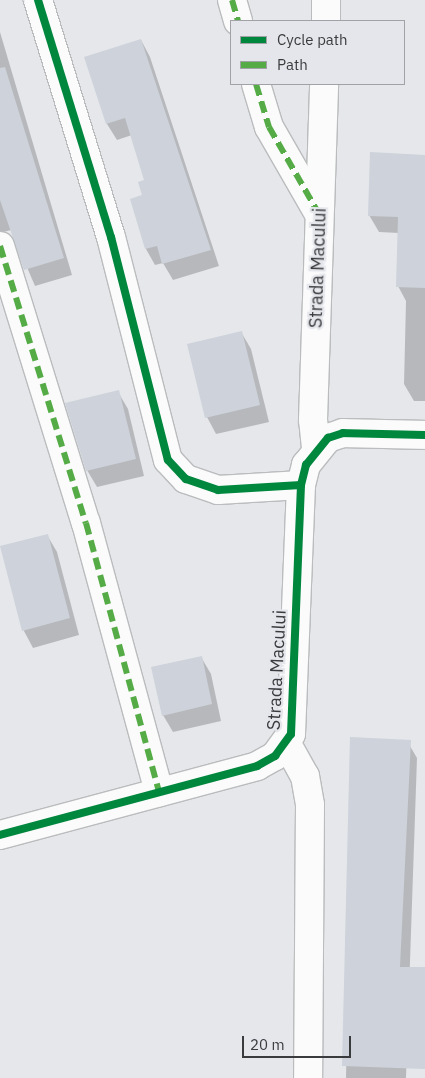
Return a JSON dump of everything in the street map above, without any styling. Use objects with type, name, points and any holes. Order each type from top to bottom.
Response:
[{"type":"street","points":[[38,0],[111,237],[168,460],[186,479],[218,490],[301,485]]},
{"type":"street","points":[[232,0],[238,20]]},
{"type":"street","points":[[326,0],[326,20]]},
{"type":"street","points":[[256,85],[268,127],[319,214]]},
{"type":"street","name":"Strada Macului","points":[[0,835],[257,766],[287,744],[291,734],[301,485],[316,448],[313,420],[324,85]]},
{"type":"street","points":[[0,246],[86,523],[159,792]]},
{"type":"street","points":[[316,448],[343,433],[425,434]]},
{"type":"street","points":[[287,744],[305,776],[310,805],[308,1078]]},
{"type":"building","points":[[141,39],[211,250],[162,264],[157,246],[145,249],[130,199],[142,195],[138,182],[144,180],[125,118],[106,124],[84,57]]},
{"type":"building","points":[[5,67],[64,258],[24,270],[0,200],[0,68]]},
{"type":"building","points":[[370,152],[425,155],[425,288],[396,287],[398,217],[368,216]]},
{"type":"building","points":[[242,331],[260,405],[205,418],[187,344]]},
{"type":"building","points":[[119,390],[136,459],[86,471],[65,403]]},
{"type":"building","points":[[48,534],[70,618],[22,631],[0,546]]},
{"type":"building","points":[[202,656],[212,704],[162,716],[151,667]]},
{"type":"building","points":[[350,737],[411,740],[400,967],[425,967],[425,1069],[342,1066]]},
{"type":"marked path","points":[[232,0],[238,20]]},
{"type":"marked path","points":[[256,85],[269,127],[319,214]]},
{"type":"marked path","points":[[0,246],[86,523],[159,792]]},
{"type":"cycle path","points":[[38,0],[111,237],[168,460],[186,479],[218,490],[301,485]]},
{"type":"cycle path","points":[[0,835],[257,766],[275,756],[291,734],[301,485],[306,465],[328,438],[343,433],[425,435]]}]
